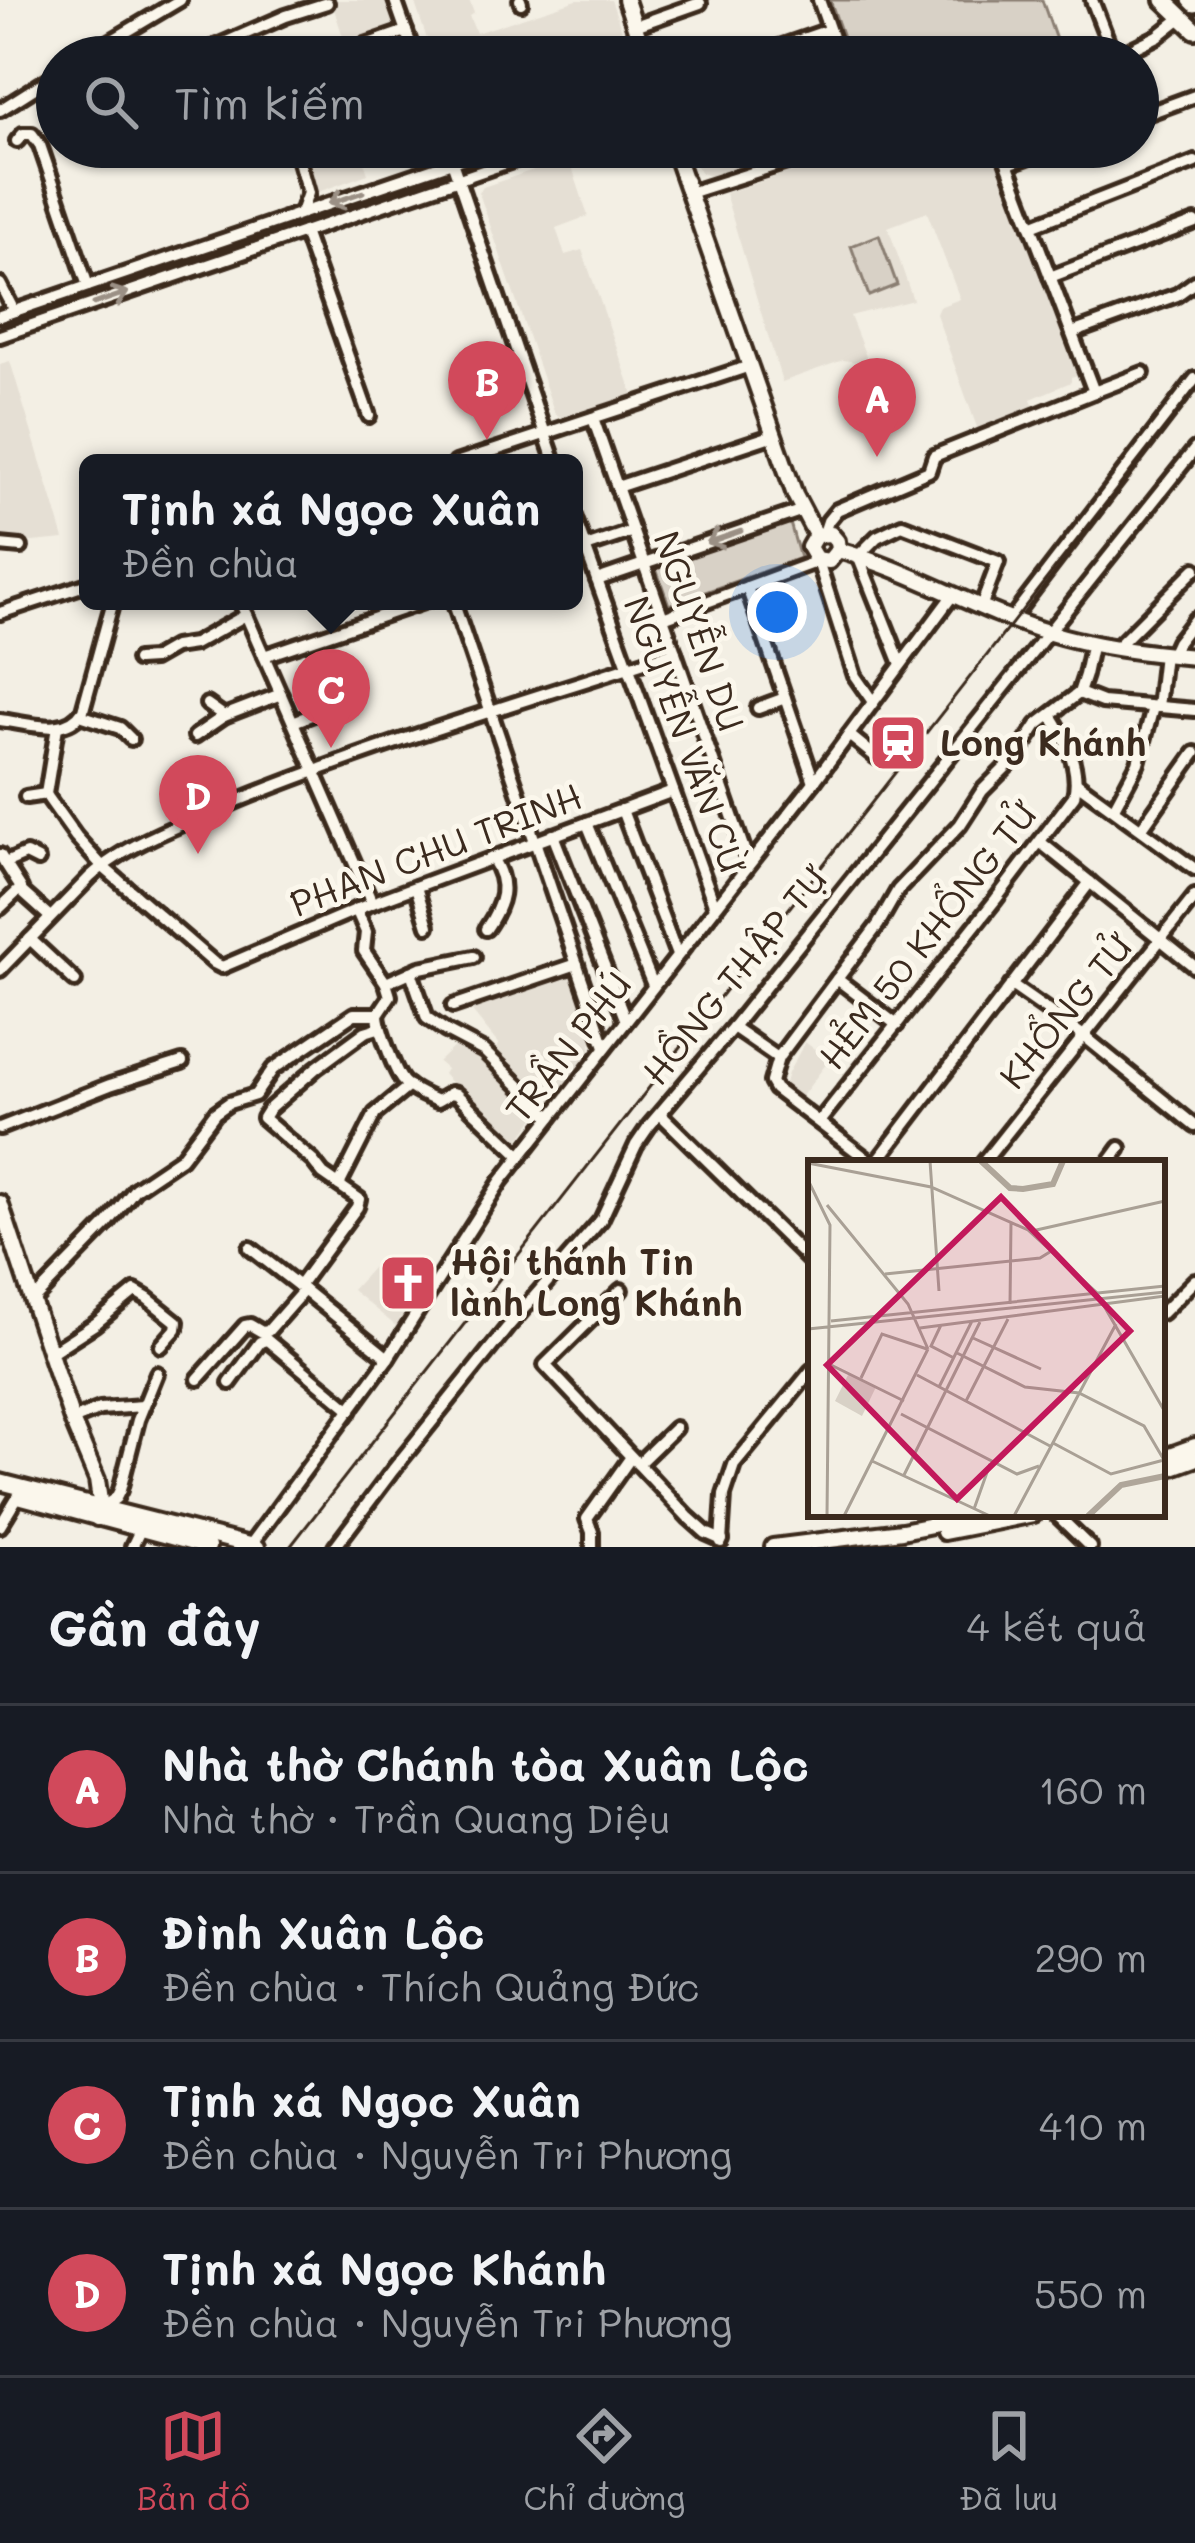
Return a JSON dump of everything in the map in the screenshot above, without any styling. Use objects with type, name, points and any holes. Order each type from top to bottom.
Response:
[{"type":"highway","points":[[1164,0],[1188,18]]},
{"type":"highway","points":[[1177,0],[1195,30]]},
{"type":"main road","points":[[626,0],[638,36]]},
{"type":"main road","points":[[680,168],[795,495],[820,534],[836,539],[838,550],[829,561],[818,561],[809,548],[820,534]]},
{"type":"main road","points":[[838,550],[1050,633],[1195,657]]},
{"type":"main road","points":[[0,1203],[72,1420],[97,1480],[99,1513]]},
{"type":"main road","points":[[1165,1457],[1195,1446]]},
{"type":"main road","points":[[1165,1470],[1195,1459]]},
{"type":"main road","points":[[0,1483],[142,1524],[252,1547]]},
{"type":"main road","points":[[0,1492],[20,1492]]},
{"type":"main road","points":[[773,1547],[899,1539],[976,1517]]},
{"type":"main road","points":[[844,1547],[1018,1517]]},
{"type":"main road","points":[[142,1524],[208,1547]]},
{"type":"street","points":[[119,36],[180,0]]},
{"type":"street","points":[[281,0],[286,16]]},
{"type":"street","points":[[395,0],[408,36]]},
{"type":"street","points":[[819,0],[831,36]]},
{"type":"street","points":[[1091,0],[1106,36]]},
{"type":"street","points":[[240,36],[327,3]]},
{"type":"street","points":[[634,26],[700,3]]},
{"type":"street","points":[[1159,36],[1188,18]]},
{"type":"street","points":[[392,36],[406,31]]},
{"type":"street","points":[[0,110],[36,87]]},
{"type":"street","points":[[1159,109],[1195,96]]},
{"type":"street","points":[[17,141],[28,133],[36,138]]},
{"type":"street","points":[[1031,226],[1195,162]]},
{"type":"street","points":[[48,168],[88,286]]},
{"type":"street","points":[[301,168],[308,193],[301,214]]},
{"type":"street","points":[[0,316],[435,168]]},
{"type":"street","points":[[454,168],[552,454]]},
{"type":"street","points":[[0,336],[491,168]]},
{"type":"street","points":[[689,194],[769,168]]},
{"type":"street","points":[[1009,168],[1094,392]]},
{"type":"street","points":[[1051,277],[1195,222]]},
{"type":"street","points":[[304,232],[369,416]]},
{"type":"street","points":[[1072,333],[1177,295],[1195,282]]},
{"type":"street","points":[[0,284],[14,311]]},
{"type":"street","points":[[483,454],[750,366]]},
{"type":"street","points":[[820,534],[837,510],[929,471],[934,456],[1143,373]]},
{"type":"street","points":[[1011,619],[1195,379]]},
{"type":"street","name":"NGUYỄN DU","points":[[593,418],[749,864]]},
{"type":"street","points":[[617,487],[774,435]]},
{"type":"street","name":"HỒNG THẬP TỰ","points":[[335,1547],[493,1346],[601,1220],[636,1145],[660,1114],[1195,449]]},
{"type":"street","points":[[597,580],[803,511]]},
{"type":"street","points":[[901,664],[858,556],[877,537],[902,526],[995,560],[999,565],[981,608]]},
{"type":"street","points":[[583,548],[633,531]]},
{"type":"street","points":[[0,545],[21,547]]},
{"type":"street","name":"NGUYỄN VĂN CỪ","points":[[583,554],[597,580],[715,907]]},
{"type":"street","points":[[663,618],[818,561],[855,676],[873,702]]},
{"type":"street","points":[[1117,647],[1195,568]]},
{"type":"street","points":[[0,613],[79,587]]},
{"type":"street","points":[[747,587],[814,782]]},
{"type":"street","name":"TRẦN PHÚ","points":[[252,1547],[388,1358],[492,1193],[814,782],[952,596]]},
{"type":"street","points":[[0,720],[57,727],[72,724],[80,715],[110,610]]},
{"type":"street","points":[[244,610],[372,903]]},
{"type":"street","points":[[264,656],[399,610]]},
{"type":"street","points":[[456,610],[605,1047]]},
{"type":"street","points":[[137,660],[194,644],[246,615]]},
{"type":"street","points":[[1114,808],[1138,763],[1167,655],[1195,619]]},
{"type":"street","points":[[870,1160],[772,1086],[778,1058],[878,925],[898,890],[960,825],[1037,724],[1079,693],[1092,642]]},
{"type":"street","points":[[0,970],[102,866],[212,812],[314,770],[675,652]]},
{"type":"street","points":[[1079,693],[1102,702],[1195,710]]},
{"type":"street","points":[[196,736],[224,716],[280,694]]},
{"type":"street","points":[[758,708],[785,698]]},
{"type":"street","points":[[207,704],[224,716]]},
{"type":"street","points":[[293,722],[340,704]]},
{"type":"street","points":[[80,715],[120,728],[131,739]]},
{"type":"street","name":"HẺM 50 KHỔNG TỬ","points":[[819,1122],[1074,796],[1077,783],[1066,741],[1051,715]]},
{"type":"street","points":[[57,727],[46,794],[102,866]]},
{"type":"street","points":[[849,735],[876,757]]},
{"type":"street","points":[[1142,828],[1195,753]]},
{"type":"street","points":[[1077,783],[1195,869]]},
{"type":"street","name":"PHAN CHU TRINH","points":[[102,866],[222,967],[356,909],[673,791]]},
{"type":"street","points":[[26,797],[46,794]]},
{"type":"street","points":[[622,810],[677,956]]},
{"type":"street","points":[[587,823],[653,986]]},
{"type":"street","points":[[554,836],[626,1021]]},
{"type":"street","points":[[1040,842],[1195,967]]},
{"type":"street","points":[[38,860],[26,854],[4,867],[50,917]]},
{"type":"street","points":[[486,929],[505,891],[501,871],[492,858]]},
{"type":"street","points":[[876,1160],[1090,882]]},
{"type":"street","points":[[416,886],[428,926]]},
{"type":"street","points":[[0,908],[21,890]]},
{"type":"street","name":"KHỔNG TỬ","points":[[985,1160],[1195,896]]},
{"type":"street","points":[[356,909],[366,932],[364,951],[391,996],[378,1014],[378,1028],[401,1078],[437,1101],[456,1094],[521,1156]]},
{"type":"street","points":[[29,939],[75,981]]},
{"type":"street","points":[[386,983],[474,957]]},
{"type":"street","points":[[453,1006],[577,964]]},
{"type":"street","points":[[411,972],[428,1018],[480,1047],[551,1117]]},
{"type":"street","points":[[837,979],[897,1025]]},
{"type":"street","points":[[1011,986],[1084,1036],[1195,1126]]},
{"type":"street","points":[[32,1300],[135,1189],[181,1158],[215,1113],[255,1095],[273,1070],[336,1025],[359,1012],[378,1014]]},
{"type":"street","points":[[733,1027],[778,1058]]},
{"type":"street","points":[[198,1379],[245,1326],[265,1332],[359,1203],[264,1121],[263,1115],[316,1068],[365,1032],[378,1028]]},
{"type":"street","points":[[0,1128],[182,1062]]},
{"type":"street","points":[[339,1185],[375,1114],[409,1086]]},
{"type":"street","points":[[255,1095],[268,1110]]},
{"type":"street","points":[[660,1114],[808,1259]]},
{"type":"street","points":[[1111,1160],[1120,1148]]},
{"type":"street","points":[[250,1248],[388,1358]]},
{"type":"street","points":[[1165,1310],[1195,1280]]},
{"type":"street","points":[[621,1290],[545,1365],[696,1525],[722,1544]]},
{"type":"street","points":[[50,1353],[138,1291],[177,1322],[161,1346]]},
{"type":"street","points":[[230,1383],[260,1342],[267,1340],[351,1410]]},
{"type":"street","points":[[99,1513],[120,1490],[157,1373]]},
{"type":"street","points":[[722,1544],[724,1495],[734,1465],[808,1375]]},
{"type":"street","points":[[72,1420],[100,1408],[143,1406]]},
{"type":"street","points":[[592,1547],[587,1519],[634,1461],[675,1428]]},
{"type":"street","points":[[0,1526],[20,1492]]},
{"type":"street","points":[[1059,1517],[1090,1547]]},
{"type":"street","points":[[132,1547],[142,1524]]},
{"type":"shaded area","points":[[331,0],[388,0],[399,31],[385,36],[343,36]]},
{"type":"shaded area","points":[[418,0],[469,0],[476,33],[577,0],[611,0],[624,36],[426,36]]},
{"type":"shaded area","points":[[830,0],[1042,0],[1055,36],[843,36]]},
{"type":"shaded area","points":[[309,168],[366,168],[368,174],[318,192]]},
{"type":"shaded area","points":[[539,168],[572,168],[588,216],[556,228],[565,255],[582,250],[633,394],[563,418],[555,414],[479,193],[483,187]]},
{"type":"shaded area","points":[[697,168],[743,168],[714,177]]},
{"type":"shaded area","points":[[802,168],[1005,168],[1083,373],[1031,399],[1035,411],[979,433],[936,314],[939,307],[960,299],[927,212],[888,227],[913,300],[850,316],[869,364],[843,360],[782,382],[725,193]]},
{"type":"shaded area","points":[[879,235],[897,285],[869,296],[851,246]]},
{"type":"shaded area","points":[[10,361],[64,539],[0,539],[0,364]]},
{"type":"shaded area","points":[[790,523],[800,558],[669,605],[655,566]]},
{"type":"shaded area","points":[[574,976],[592,1038],[590,1050],[547,1106],[491,1053],[499,1045],[471,1010]]},
{"type":"shaded area","points":[[459,1042],[473,1047],[539,1112],[513,1148],[443,1074],[446,1069],[438,1062]]},
{"type":"shaded area","points":[[805,1042],[829,1060],[800,1099],[784,1086]]},
{"type":"shaded area","points":[[373,1267],[412,1300],[396,1326],[352,1290]]},
{"type":"railway","points":[[290,1547],[1195,389]]},
{"type":"place","name":"Đình Xuân Lộc","points":[[487,440]]},
{"type":"place","name":"Nhà thờ Chánh tòa Xuân Lộc","points":[[877,457]]},
{"type":"place","name":"Long Khánh","points":[[898,743]]},
{"type":"place","name":"Tịnh xá Ngọc Xuân","points":[[331,748]]},
{"type":"place","name":"Tịnh xá Ngọc Khánh","points":[[198,854]]},
{"type":"place","name":"Hội thánh Tin lành Long Khánh","points":[[408,1283]]}]
